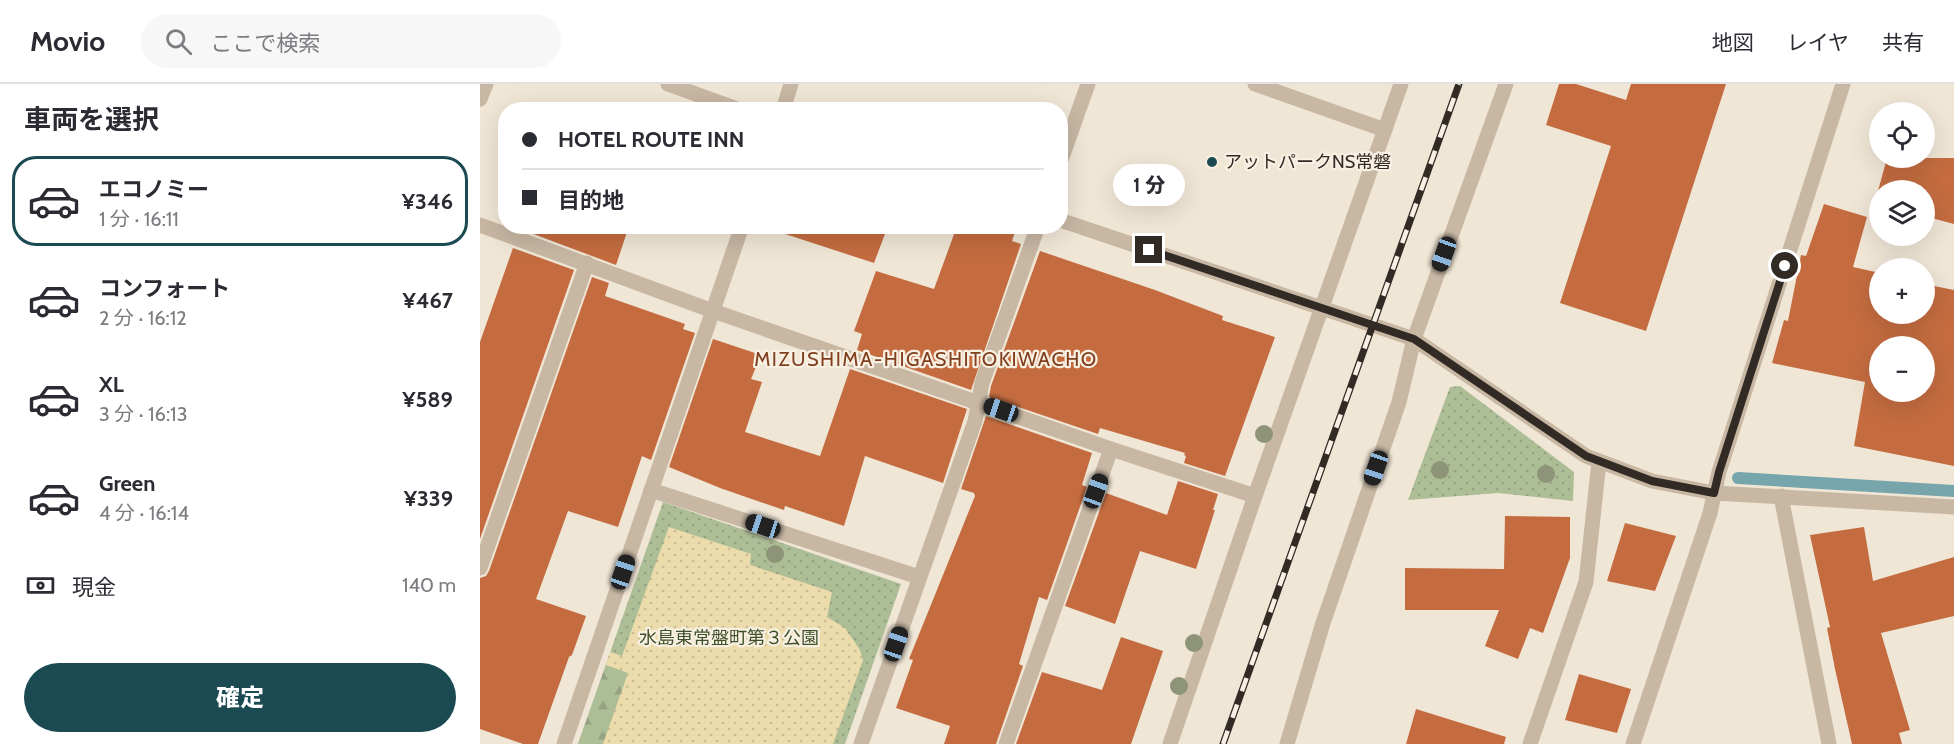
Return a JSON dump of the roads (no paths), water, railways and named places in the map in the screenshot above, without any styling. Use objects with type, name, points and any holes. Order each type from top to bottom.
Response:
[{"type":"street","points":[[480,99],[486,84]]},
{"type":"street","points":[[668,84],[718,102]]},
{"type":"street","points":[[785,102],[791,84]]},
{"type":"street","points":[[1068,140],[1088,84]]},
{"type":"street","points":[[1255,84],[1385,130]]},
{"type":"street","points":[[1170,744],[1401,84]]},
{"type":"street","points":[[1287,744],[1323,622],[1399,402],[1414,339],[1506,84]]},
{"type":"street","points":[[1633,744],[1710,513],[1722,460],[1843,84]]},
{"type":"street","points":[[1068,223],[1414,339],[1586,456],[1652,481],[1714,493],[1954,507]]},
{"type":"street","points":[[480,225],[498,231]]},
{"type":"street","points":[[505,234],[713,311],[1111,449],[1255,496]]},
{"type":"street","points":[[564,744],[739,234]]},
{"type":"street","points":[[861,744],[975,421],[982,383],[1035,234]]},
{"type":"street","points":[[480,568],[587,263]]},
{"type":"street","points":[[1006,744],[1111,449]]},
{"type":"street","points":[[1530,744],[1586,582],[1599,462]]},
{"type":"street","points":[[651,490],[920,577]]},
{"type":"street","points":[[1781,496],[1829,744]]},
{"type":"waterway","points":[[1738,478],[1954,491]]},
{"type":"railway","points":[[1223,744],[1459,84]]},
{"type":"place","name":"アットパークNS常磐","points":[[1212,162]]},
{"type":"district","name":"MIZUSHIMA-HIGASHITOKIWACHO","points":[[926,359]]},
{"type":"park label","name":"水島東常盤町第３公園","points":[[729,638]]}]
